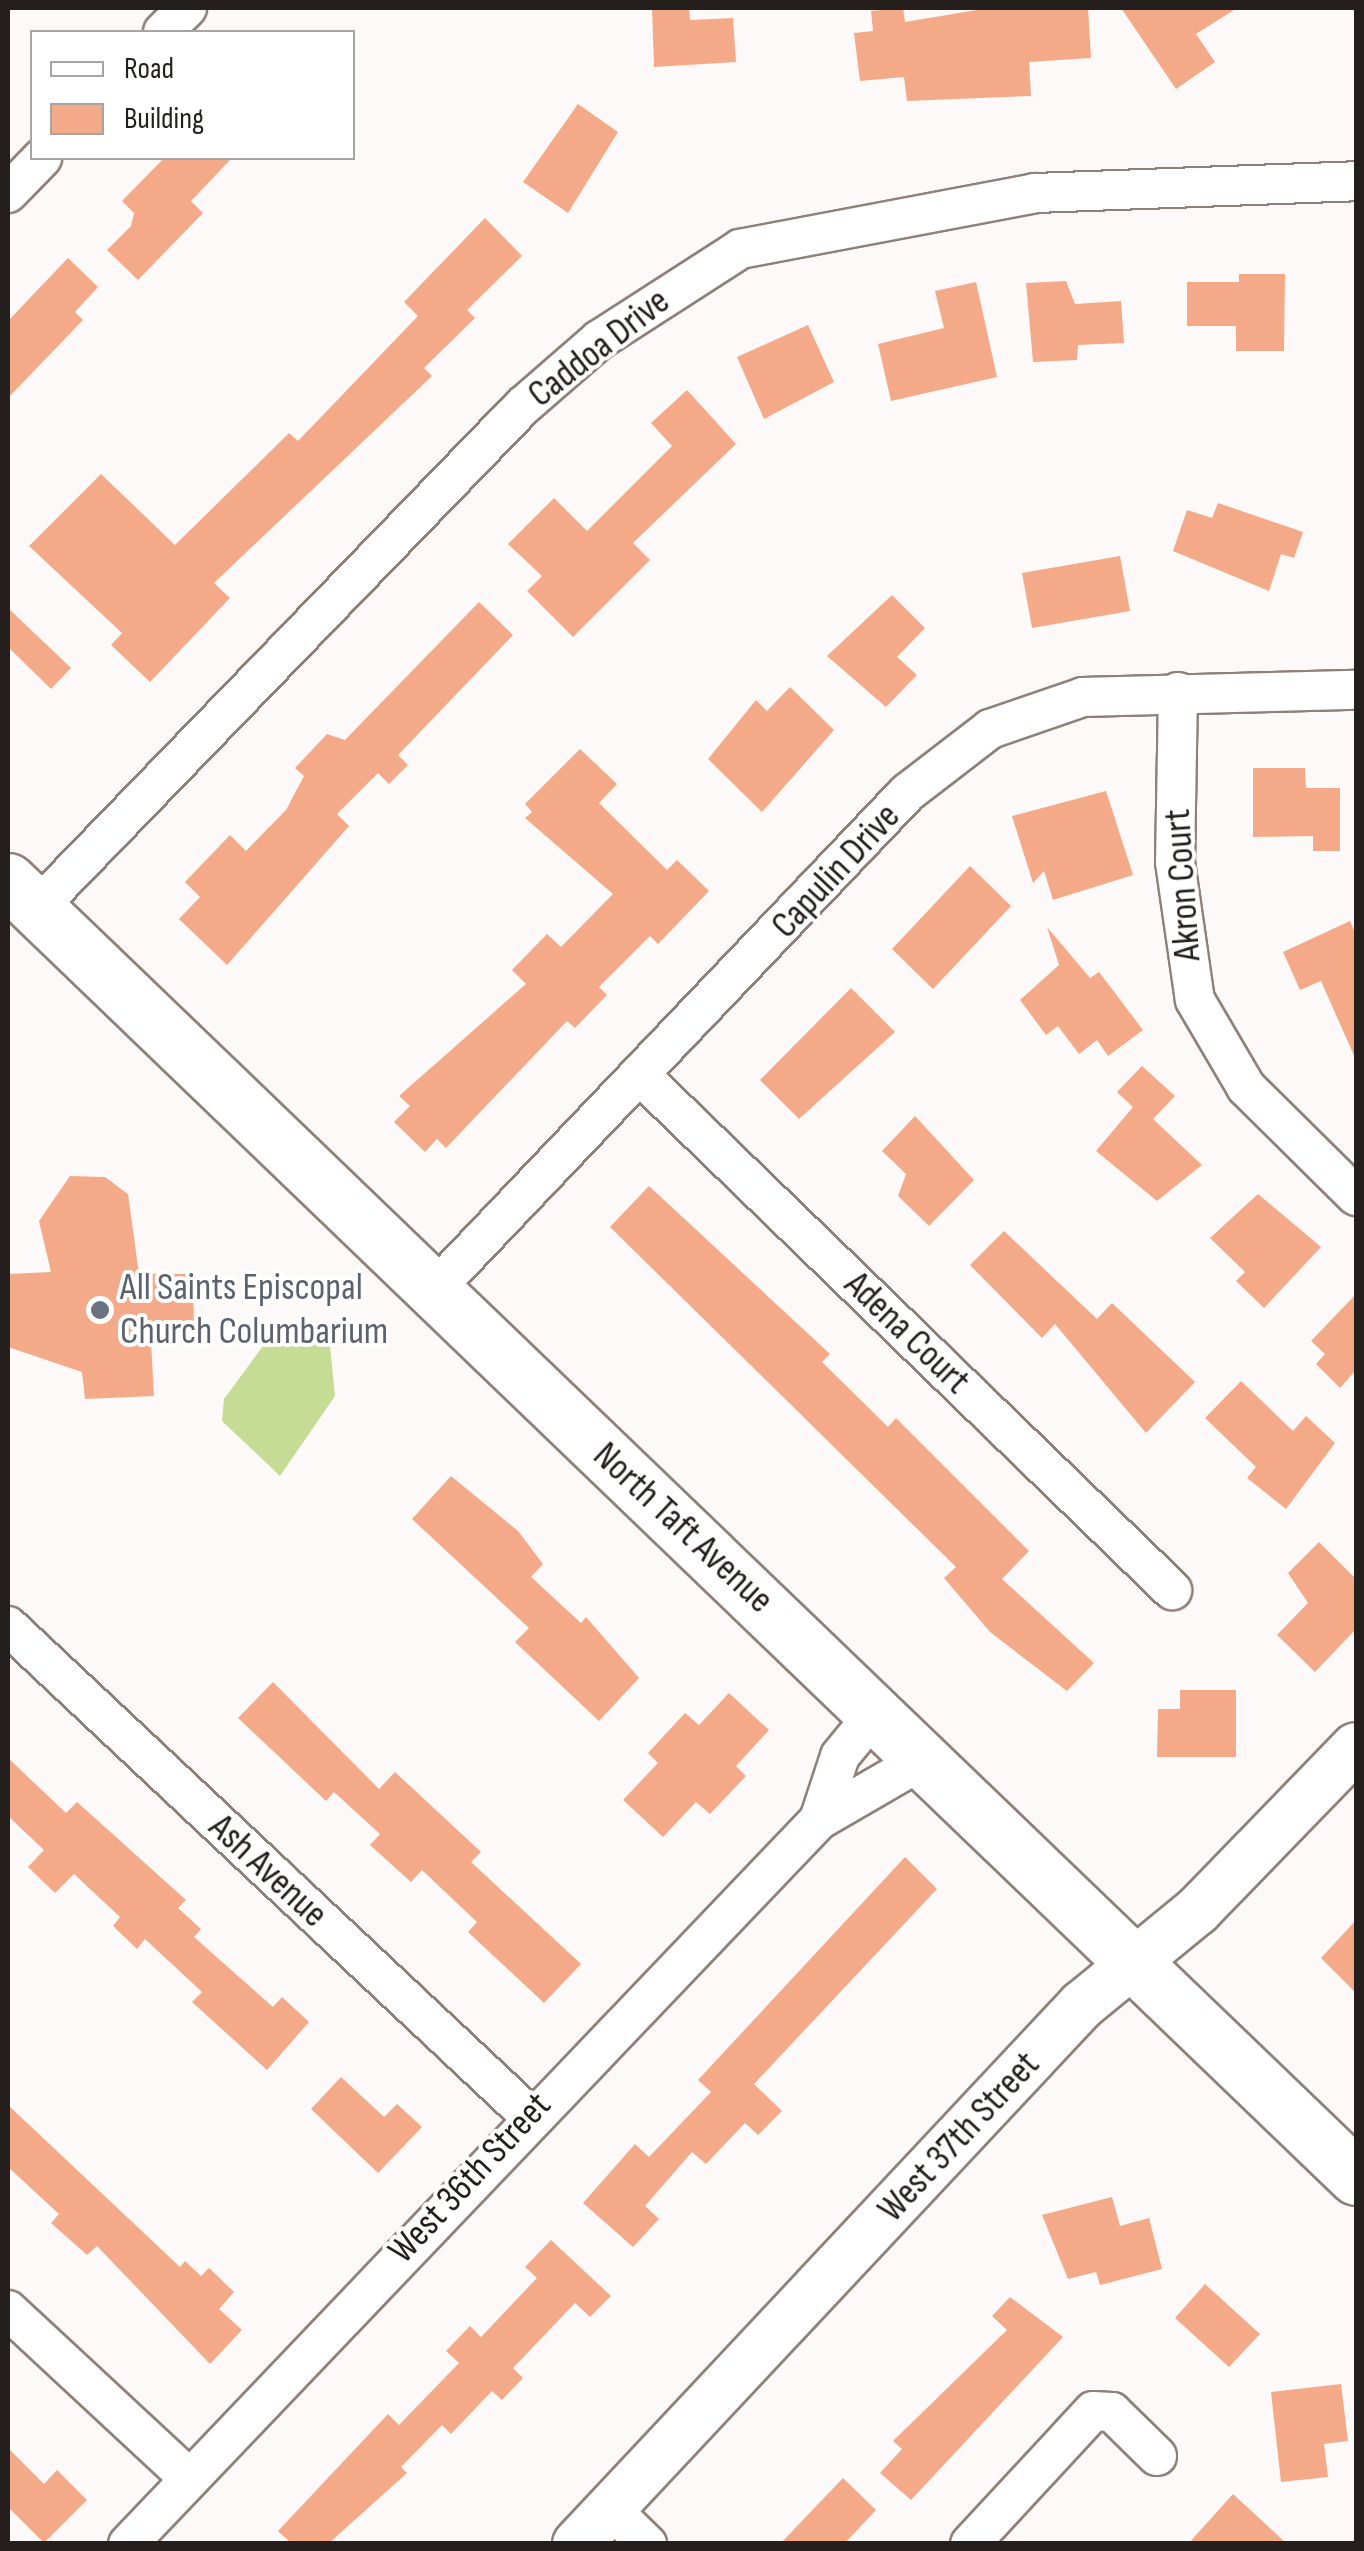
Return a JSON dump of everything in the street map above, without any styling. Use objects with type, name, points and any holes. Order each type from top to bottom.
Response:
[{"type":"main road","name":"North Taft Avenue","points":[[22,895],[926,1758],[1356,2177]]},
{"type":"street","points":[[165,30],[187,8]]},
{"type":"street","points":[[8,193],[40,160]]},
{"type":"street","name":"Caddoa Drive","points":[[22,895],[523,406],[599,340],[740,248],[1035,193],[1356,181]]},
{"type":"street","name":"Capulin Drive","points":[[433,1291],[944,761],[1033,712],[1083,698],[1178,692],[1356,690]]},
{"type":"street","name":"Akron Court","points":[[1178,692],[1175,862],[1195,1000],[1246,1087],[1356,1196]]},
{"type":"street","name":"Adena Court","points":[[642,1077],[1172,1590]]},
{"type":"street","name":"Ash Avenue","points":[[8,1626],[529,2115]]},
{"type":"street","name":"West 36th Street","points":[[819,1820],[840,1756],[877,1711]]},
{"type":"street","name":"West 37th Street","points":[[577,2544],[1082,2005],[1138,1963],[1356,1747]]},
{"type":"street","name":"West 36th Street","points":[[128,2544],[529,2115],[819,1820],[926,1758]]},
{"type":"street","points":[[8,2310],[190,2478]]},
{"type":"street","points":[[970,2544],[1093,2411],[1112,2412],[1158,2456]]},
{"type":"street","points":[[610,2508],[647,2544]]},
{"type":"green space","points":[[269,1338],[330,1346],[335,1396],[280,1476],[222,1421],[224,1399]]},
{"type":"building","points":[[652,8],[689,8],[690,20],[733,18],[736,62],[654,67]]},
{"type":"building","points":[[903,8],[905,22],[983,9],[1088,8],[1091,58],[1029,62],[1031,96],[907,101],[904,77],[860,81],[854,33],[873,31],[871,11]]},
{"type":"building","points":[[1121,8],[1237,8],[1196,34],[1215,62],[1176,89]]},
{"type":"building","points":[[578,104],[618,132],[568,213],[523,182]]},
{"type":"building","points":[[162,160],[230,160],[191,201],[203,213],[138,280],[107,250],[131,226],[134,213],[122,201]]},
{"type":"building","points":[[485,218],[522,256],[467,310],[475,318],[424,368],[432,376],[214,583],[230,598],[150,682],[111,645],[122,633],[29,546],[101,474],[175,545],[289,433],[298,441],[418,316],[404,302]]},
{"type":"building","points":[[68,258],[98,287],[75,312],[83,320],[8,398],[8,321]]},
{"type":"building","points":[[1239,274],[1285,274],[1284,351],[1236,351],[1236,326],[1187,326],[1187,282],[1239,282]]},
{"type":"building","points":[[1066,281],[1075,304],[1121,301],[1124,343],[1078,345],[1077,360],[1033,362],[1026,283]]},
{"type":"building","points":[[976,282],[997,377],[891,401],[878,344],[944,328],[935,291]]},
{"type":"building","points":[[808,325],[834,382],[764,419],[737,357]]},
{"type":"building","points":[[687,390],[736,444],[633,543],[650,560],[573,637],[527,591],[542,576],[508,544],[554,498],[587,531],[672,446],[651,423]]},
{"type":"building","points":[[1218,503],[1303,532],[1294,558],[1281,554],[1269,591],[1173,551],[1187,510],[1212,518]]},
{"type":"building","points":[[1120,556],[1130,611],[1032,628],[1022,573]]},
{"type":"building","points":[[892,595],[925,628],[897,657],[917,675],[886,707],[827,656]]},
{"type":"building","points":[[479,602],[513,635],[398,755],[408,765],[389,784],[378,773],[337,814],[349,826],[227,965],[179,919],[200,897],[185,882],[230,835],[246,851],[286,810],[304,776],[295,768],[327,734],[345,740]]},
{"type":"building","points":[[8,608],[71,668],[51,689],[8,647]]},
{"type":"building","points":[[790,687],[834,730],[762,812],[708,759],[756,700],[767,711]]},
{"type":"building","points":[[580,749],[617,784],[599,803],[667,870],[677,860],[709,891],[658,944],[650,936],[599,987],[607,995],[575,1028],[567,1021],[446,1148],[437,1139],[425,1152],[394,1122],[410,1106],[399,1096],[526,984],[512,970],[547,934],[561,947],[613,894],[525,818],[532,812],[525,804]]},
{"type":"building","points":[[1253,768],[1305,768],[1306,788],[1340,788],[1340,851],[1313,851],[1313,836],[1253,837]]},
{"type":"building","points":[[1106,791],[1133,875],[1053,900],[1044,871],[1033,883],[1012,816]]},
{"type":"building","points":[[970,866],[1011,906],[933,989],[892,949]]},
{"type":"building","points":[[1350,921],[1356,935],[1356,1060],[1321,981],[1300,990],[1283,952]]},
{"type":"building","points":[[1047,927],[1090,978],[1099,972],[1143,1030],[1108,1056],[1097,1040],[1079,1054],[1058,1026],[1046,1035],[1020,1000],[1059,965]]},
{"type":"building","points":[[851,988],[895,1032],[799,1119],[760,1080]]},
{"type":"building","points":[[1142,1066],[1175,1096],[1153,1119],[1202,1165],[1157,1201],[1096,1151],[1133,1107],[1117,1092]]},
{"type":"building","points":[[915,1116],[974,1180],[929,1226],[898,1196],[906,1174],[882,1151]]},
{"type":"building","name":"All Saints Episcopal Church Columbarium","points":[[70,1176],[105,1177],[128,1194],[139,1274],[193,1274],[194,1338],[151,1342],[154,1396],[85,1399],[82,1372],[8,1347],[8,1274],[51,1272],[39,1221]]},
{"type":"building","points":[[649,1186],[830,1354],[822,1362],[888,1427],[896,1418],[1029,1551],[1002,1579],[1094,1663],[1067,1691],[990,1632],[944,1578],[956,1567],[610,1227]]},
{"type":"building","points":[[1258,1194],[1321,1247],[1264,1308],[1236,1281],[1245,1272],[1210,1238]]},
{"type":"building","points":[[1004,1231],[1097,1319],[1112,1303],[1195,1382],[1146,1433],[1055,1324],[1042,1338],[970,1265]]},
{"type":"building","points":[[1356,1294],[1356,1370],[1340,1388],[1316,1364],[1325,1354],[1311,1341]]},
{"type":"building","points":[[1241,1381],[1293,1431],[1306,1416],[1335,1443],[1286,1509],[1247,1478],[1256,1467],[1205,1418]]},
{"type":"building","points":[[451,1476],[518,1531],[543,1564],[531,1577],[581,1623],[586,1617],[639,1678],[599,1721],[515,1642],[529,1628],[412,1519]]},
{"type":"building","points":[[1319,1542],[1356,1579],[1356,1629],[1315,1672],[1277,1635],[1308,1603],[1288,1573]]},
{"type":"building","points":[[273,1682],[379,1789],[395,1772],[481,1852],[471,1862],[581,1964],[544,2003],[468,1932],[477,1922],[422,1870],[411,1882],[370,1845],[380,1834],[334,1792],[326,1801],[238,1718]]},
{"type":"building","points":[[1180,1690],[1236,1690],[1236,1757],[1157,1757],[1158,1709],[1180,1709]]},
{"type":"building","points":[[729,1693],[769,1730],[736,1766],[746,1776],[710,1814],[696,1802],[663,1837],[623,1800],[658,1763],[648,1753],[685,1713],[699,1725]]},
{"type":"building","points":[[8,1758],[66,1813],[77,1802],[186,1900],[178,1908],[201,1929],[194,1937],[273,2007],[282,1997],[309,2022],[267,2070],[192,2002],[202,1992],[145,1939],[137,1949],[113,1926],[120,1917],[74,1874],[55,1893],[28,1867],[44,1850],[8,1816]]},
{"type":"building","points":[[905,1857],[937,1889],[754,2084],[782,2111],[758,2135],[745,2123],[706,2164],[692,2152],[645,2206],[659,2219],[633,2247],[583,2203],[635,2144],[649,2157],[711,2092],[698,2080]]},
{"type":"building","points":[[1356,1920],[1356,1993],[1321,1958]]},
{"type":"building","points":[[341,2077],[384,2117],[397,2104],[422,2127],[378,2173],[311,2109]]},
{"type":"building","points":[[8,2105],[180,2267],[185,2261],[201,2276],[209,2268],[234,2292],[219,2309],[242,2330],[210,2364],[97,2246],[87,2255],[51,2223],[59,2214],[8,2167]]},
{"type":"building","points":[[1112,2197],[1120,2226],[1149,2218],[1162,2269],[1100,2285],[1096,2272],[1068,2279],[1042,2215]]},
{"type":"building","points":[[551,2240],[611,2296],[590,2317],[575,2303],[513,2368],[523,2378],[502,2400],[492,2391],[451,2434],[442,2425],[401,2467],[407,2473],[328,2544],[292,2544],[278,2531],[388,2414],[399,2425],[459,2363],[446,2351],[470,2326],[481,2337],[537,2278],[525,2267]]},
{"type":"building","points":[[1205,2284],[1260,2334],[1229,2367],[1175,2318]]},
{"type":"building","points":[[1010,2297],[1063,2337],[911,2500],[880,2473],[902,2449],[893,2441],[1007,2330],[992,2316]]},
{"type":"building","points":[[1341,2384],[1348,2441],[1324,2444],[1328,2477],[1281,2482],[1271,2392]]},
{"type":"building","points":[[8,2448],[44,2484],[57,2470],[87,2500],[44,2543],[8,2507]]},
{"type":"building","points":[[843,2478],[876,2510],[844,2544],[780,2544]]},
{"type":"building","points":[[1233,2494],[1287,2544],[1188,2544]]},
{"type":"place","name":"All Saints Episcopal Church Columbarium","points":[[100,1310]]}]
